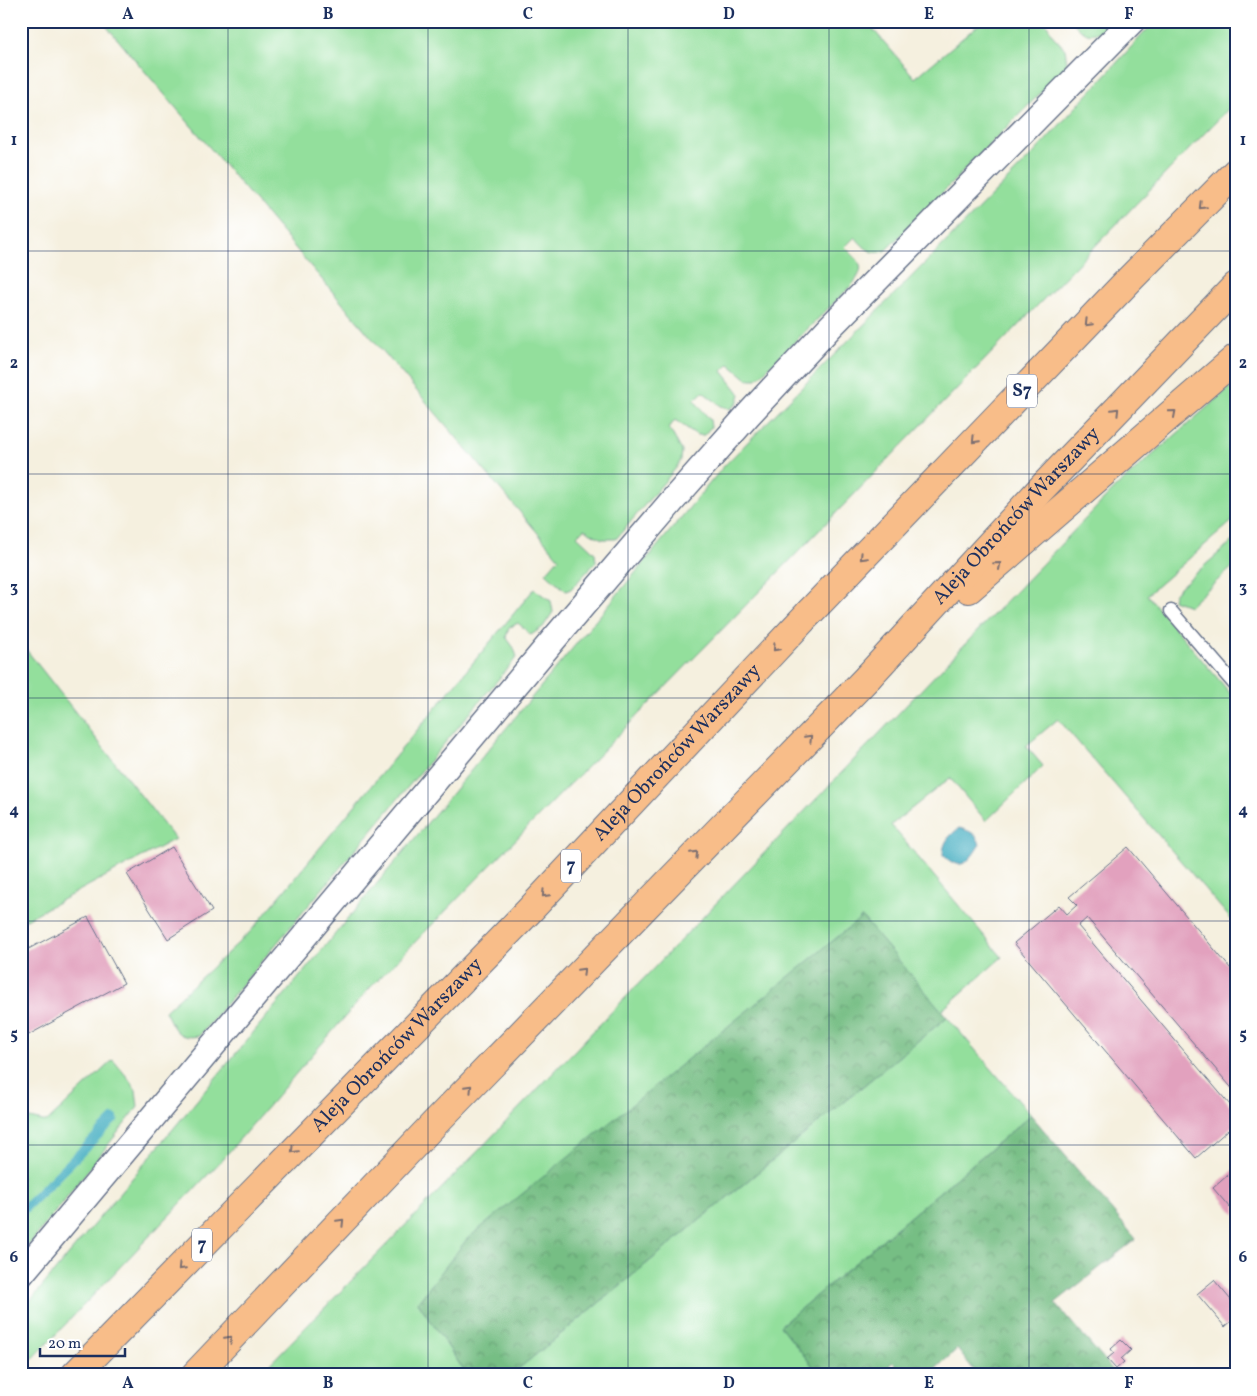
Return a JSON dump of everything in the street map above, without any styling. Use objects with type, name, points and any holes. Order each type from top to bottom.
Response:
[{"type":"main road","name":"Aleja Obrońców Warszawy","points":[[75,1375],[528,912],[810,612],[1129,280],[1236,172]]},
{"type":"main road","name":"Aleja Obrońców Warszawy","points":[[195,1375],[435,1123],[868,677],[1040,490],[1236,286]]},
{"type":"main road","points":[[868,677],[1236,358]]},
{"type":"street","points":[[21,1274],[554,639],[742,422],[830,327],[1132,21]]},
{"type":"lane","points":[[1171,610],[1236,686]]},
{"type":"green space","points":[[102,21],[866,21],[915,78],[983,21],[1045,21],[1054,37],[1065,49],[1067,62],[1063,70],[886,250],[876,253],[872,252],[855,237],[845,247],[860,264],[860,273],[857,278],[757,379],[747,379],[729,364],[722,371],[740,394],[737,404],[730,409],[721,406],[703,392],[694,400],[710,420],[711,427],[704,435],[697,435],[675,420],[669,428],[682,451],[681,460],[676,468],[616,539],[602,539],[584,529],[577,536],[595,553],[596,562],[571,589],[566,591],[546,573],[559,558]]},
{"type":"green space","points":[[1071,21],[1114,21],[1108,27],[1092,34],[1082,31]]},
{"type":"green space","points":[[1155,21],[1236,21],[1236,101],[805,545],[368,990],[221,1161],[21,1371],[21,1312],[724,466],[1034,153]]},
{"type":"green space","points":[[1236,382],[1236,518],[1147,595],[1236,700],[1236,925],[1058,719],[1026,746],[1043,766],[986,821],[950,778],[891,825],[1002,957],[941,1011],[862,917],[418,1302],[467,1375],[259,1375],[480,1149],[1116,487]]},
{"type":"green space","points":[[1236,538],[1236,564],[1189,606],[1173,600],[1174,594],[1179,588]]},
{"type":"green space","points":[[534,589],[551,601],[553,612],[543,627],[531,635],[518,623],[509,628],[506,637],[514,648],[517,657],[199,1036],[186,1036],[177,1032],[165,1011],[251,931]]},
{"type":"green space","points":[[21,643],[175,839],[21,922]]},
{"type":"green space","points":[[862,917],[947,1017],[511,1375],[467,1375],[418,1302],[467,1239]]},
{"type":"green space","points":[[947,1017],[1031,1115],[780,1326],[820,1375],[511,1375]]},
{"type":"green space","points":[[113,1060],[136,1090],[138,1107],[21,1255],[21,1116],[47,1122]]},
{"type":"green space","points":[[1031,1115],[1136,1239],[1055,1303],[1117,1375],[978,1375],[957,1349],[929,1375],[905,1375],[893,1362],[879,1375],[820,1375],[780,1326]]},
{"type":"water","points":[[959,828],[972,833],[977,837],[980,844],[968,860],[960,864],[949,860],[943,855],[947,840]]},
{"type":"building","points":[[172,847],[212,911],[168,939],[127,874]]},
{"type":"building","points":[[1128,847],[1236,975],[1236,1093],[1087,918],[1078,926],[1230,1105],[1236,1099],[1236,1123],[1196,1158],[1014,943],[1059,905],[1067,914],[1077,905],[1069,897]]},
{"type":"building","points":[[88,917],[124,983],[21,1039],[21,953]]},
{"type":"building","points":[[1236,1168],[1236,1215],[1213,1188]]},
{"type":"building","points":[[1214,1280],[1236,1306],[1236,1317],[1225,1327],[1197,1294]]},
{"type":"building","points":[[1121,1340],[1131,1350],[1121,1359],[1124,1362],[1116,1369],[1107,1359],[1114,1353],[1111,1349]]},
{"type":"waterway","points":[[21,1212],[114,1119]]}]
